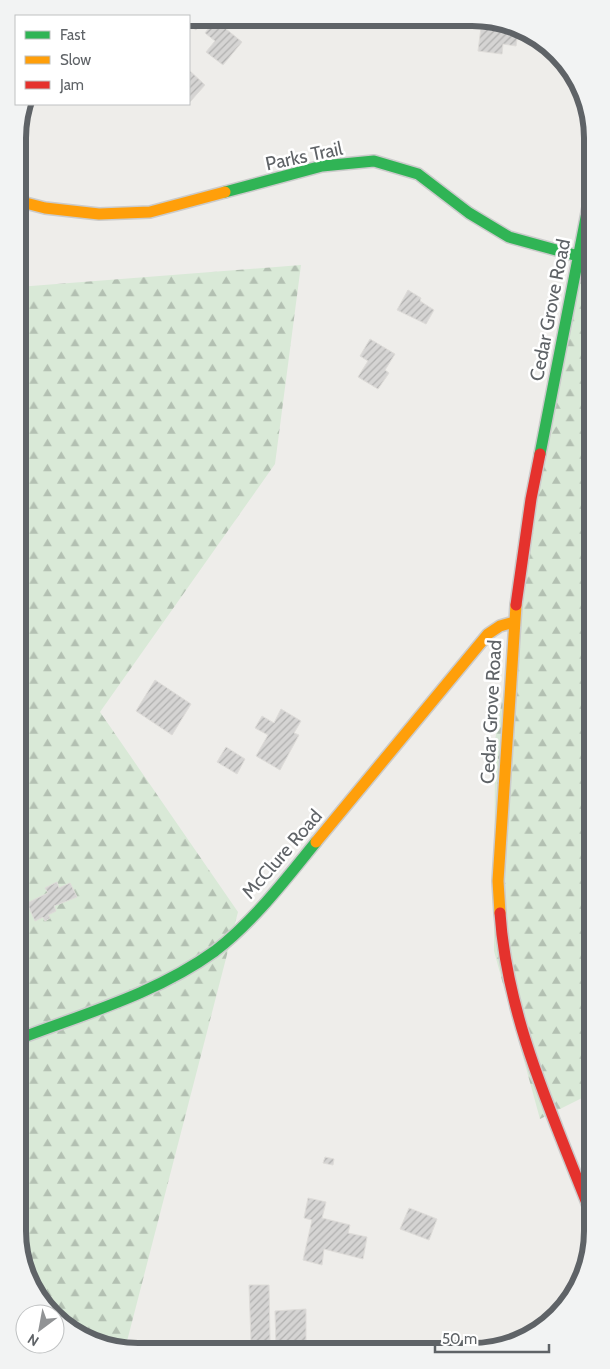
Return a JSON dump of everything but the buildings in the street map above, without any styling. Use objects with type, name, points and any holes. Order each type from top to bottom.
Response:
[{"type":"street","name":"Parks Trail","points":[[26,203],[45,208],[99,214],[150,212],[322,166],[374,161],[418,174],[469,213],[510,237],[578,256]]},
{"type":"street","name":"Cedar Grove Road","points":[[584,227],[531,499],[514,622],[498,881],[502,945],[515,1009],[535,1069],[584,1195]]},
{"type":"street","name":"McClure Road","points":[[26,1036],[150,988],[199,962],[230,938],[260,909],[488,634],[500,626],[514,622]]},
{"type":"green space","points":[[584,206],[584,1097],[540,1119],[494,951],[495,740]]},
{"type":"green space","points":[[301,265],[275,464],[100,712],[238,912],[127,1342],[102,1337],[88,1331],[65,1316],[65,1304],[53,1304],[38,1281],[32,1267],[26,1231],[26,286]]},
{"type":"traffic: fast","points":[[225,192],[322,166],[374,161],[418,174],[469,213],[509,237],[578,256]]},
{"type":"traffic: fast","points":[[540,454],[584,228]]},
{"type":"traffic: fast","points":[[26,1036],[121,1001],[170,979],[193,966],[215,951],[243,927],[316,842]]},
{"type":"traffic: slow","points":[[26,203],[45,208],[99,214],[150,212],[225,192]]},
{"type":"traffic: slow","points":[[500,913],[498,881],[516,605]]},
{"type":"traffic: slow","points":[[316,842],[488,634],[500,626],[514,622]]},
{"type":"traffic: jam","points":[[516,605],[531,499],[540,454]]},
{"type":"traffic: jam","points":[[500,913],[504,952],[522,1030],[534,1068],[584,1196]]}]
